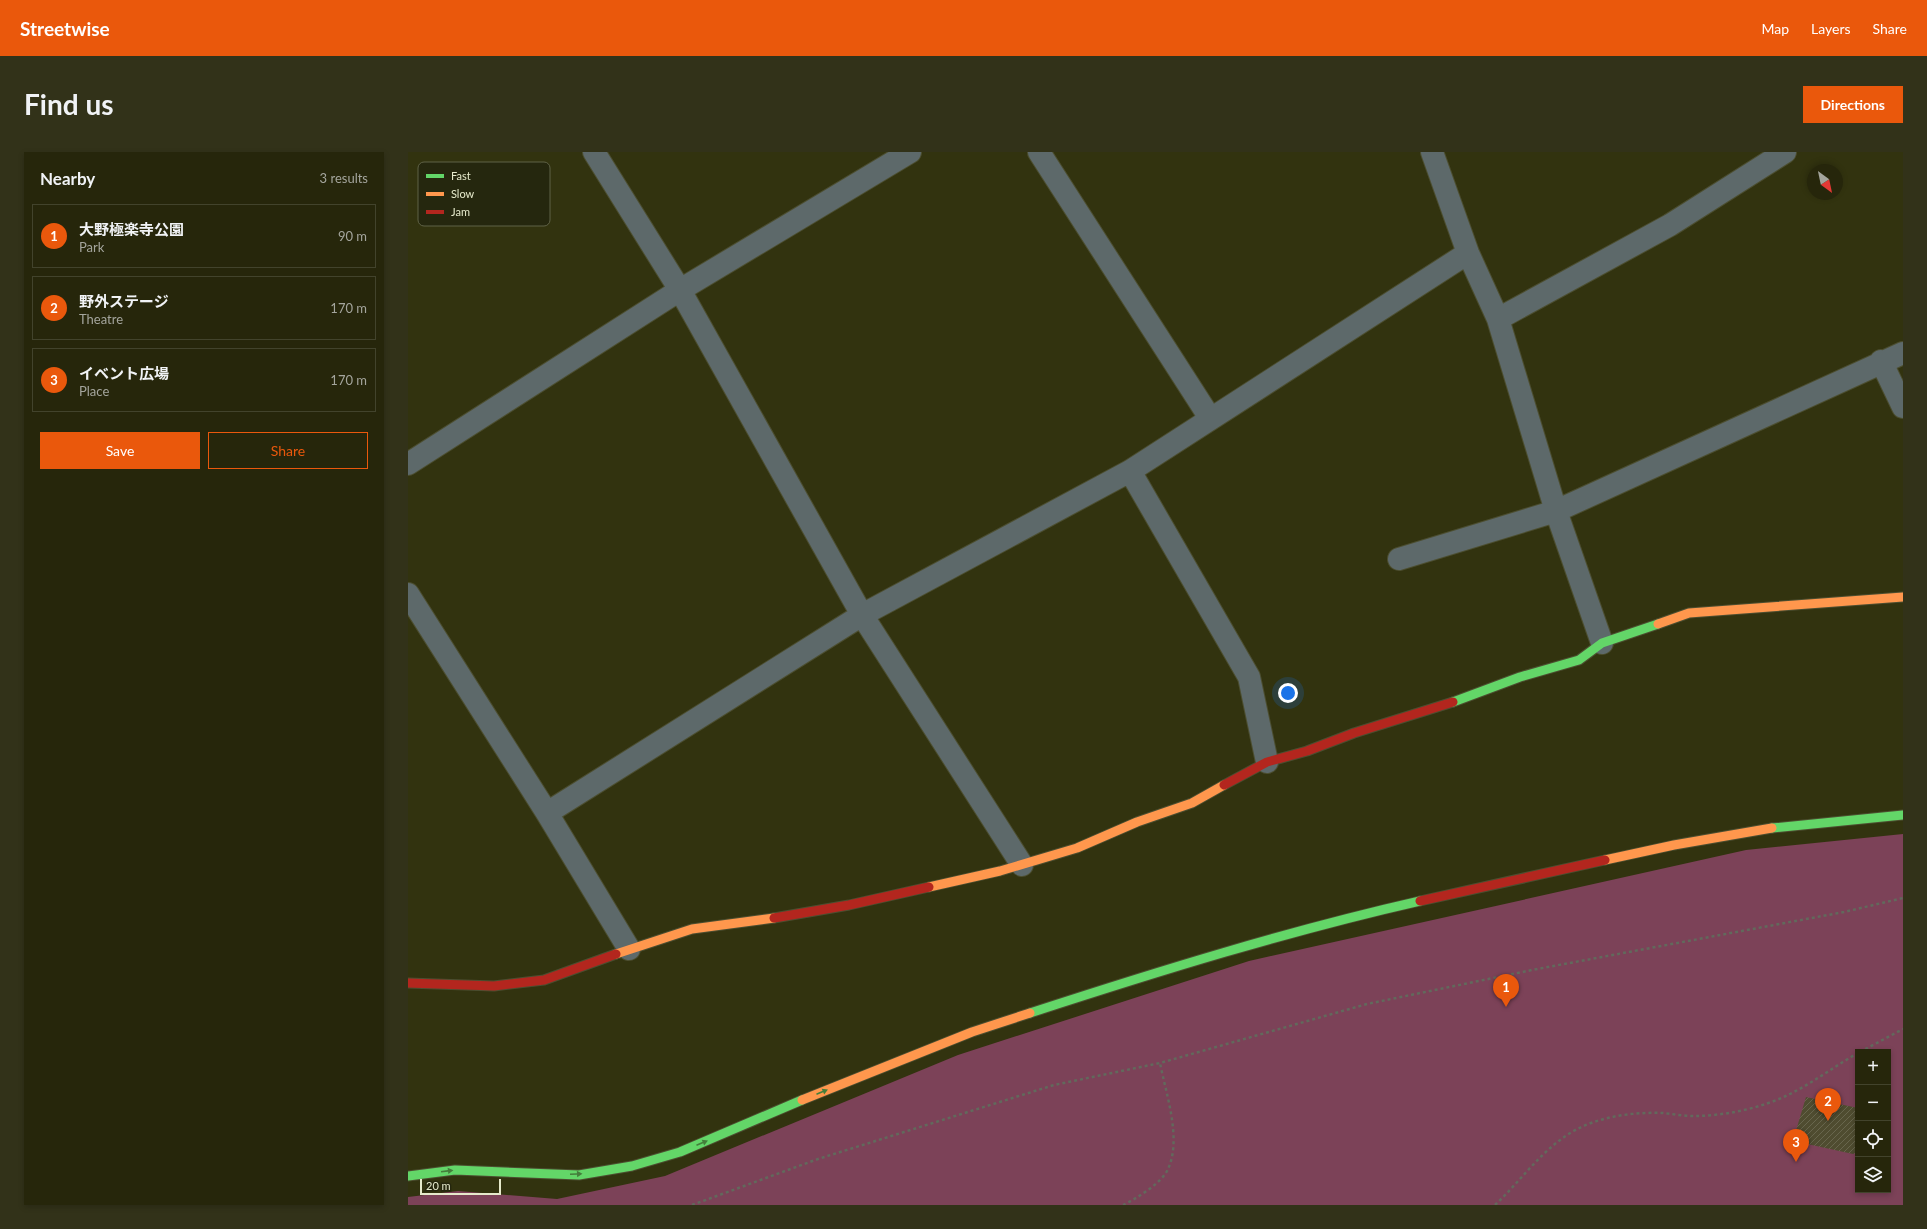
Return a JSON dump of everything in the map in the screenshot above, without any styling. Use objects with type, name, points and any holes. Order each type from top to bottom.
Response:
[{"type":"street","points":[[594,152],[680,290],[862,615],[1022,865]]},
{"type":"street","points":[[408,464],[680,290],[910,152]]},
{"type":"street","points":[[1039,152],[1210,418]]},
{"type":"street","points":[[1432,152],[1468,253],[1498,319],[1556,511],[1602,643]]},
{"type":"street","points":[[1498,319],[1670,225],[1785,152]]},
{"type":"street","points":[[547,813],[862,615],[1130,471],[1468,253]]},
{"type":"street","points":[[1399,559],[1556,511],[1881,361],[1903,353]]},
{"type":"street","points":[[1881,361],[1903,407]]},
{"type":"street","points":[[1130,471],[1249,677],[1267,762]]},
{"type":"street","points":[[408,594],[547,813],[629,948]]},
{"type":"street","points":[[408,982],[494,986],[544,980],[629,948],[692,929],[766,919],[849,905],[1000,871],[1077,848],[1137,822],[1192,803],[1267,762],[1307,751],[1354,733],[1466,698],[1520,677],[1579,660],[1602,643],[1689,613],[1903,597]]},
{"type":"street","points":[[408,1176],[455,1170],[579,1175],[632,1166],[680,1152],[874,1070],[972,1032],[1143,976],[1250,945],[1397,906],[1674,845],[1757,830],[1903,814]]},
{"type":"path","points":[[692,1205],[818,1160],[1047,1087],[1160,1063],[1367,1004],[1532,970],[1844,912],[1903,898]]},
{"type":"path","points":[[1866,1049],[1903,1029]]},
{"type":"path","points":[[1495,1205],[1512,1189],[1539,1158],[1562,1138],[1591,1123],[1628,1114],[1662,1113],[1693,1116],[1732,1112],[1762,1105],[1789,1094],[1855,1055]]},
{"type":"path","points":[[1123,1205],[1149,1190],[1168,1170],[1175,1139],[1160,1063]]},
{"type":"shaded area","points":[[1903,834],[1903,1205],[408,1205],[408,1197],[458,1191],[557,1199],[665,1176],[958,1055],[1249,961],[1746,850]]},
{"type":"building","points":[[1806,1097],[1855,1107],[1855,1153],[1798,1142],[1795,1134]]},
{"type":"traffic: fast","points":[[1453,702],[1520,677],[1579,660],[1602,643],[1658,624]]},
{"type":"traffic: fast","points":[[1772,828],[1903,815]]},
{"type":"traffic: fast","points":[[1030,1013],[1224,952],[1322,925],[1420,901]]},
{"type":"traffic: fast","points":[[408,1176],[455,1170],[579,1175],[632,1166],[680,1152],[802,1100]]},
{"type":"traffic: slow","points":[[1658,624],[1689,613],[1903,597]]},
{"type":"traffic: slow","points":[[929,887],[1000,871],[1077,848],[1137,822],[1192,803],[1224,785]]},
{"type":"traffic: slow","points":[[1605,860],[1674,845],[1772,828]]},
{"type":"traffic: slow","points":[[616,954],[692,929],[774,918]]},
{"type":"traffic: slow","points":[[802,1100],[972,1032],[1030,1013]]},
{"type":"traffic: jam","points":[[1224,785],[1267,762],[1307,751],[1354,733],[1453,702]]},
{"type":"traffic: jam","points":[[1420,901],[1605,860]]},
{"type":"traffic: jam","points":[[774,918],[849,905],[929,887]]},
{"type":"traffic: jam","points":[[408,983],[494,986],[544,980],[616,954]]},
{"type":"place","name":"大野極楽寺公園","points":[[1506,1007]]},
{"type":"place","name":"野外ステージ","points":[[1828,1121]]},
{"type":"place","name":"イベント広場","points":[[1796,1162]]}]
